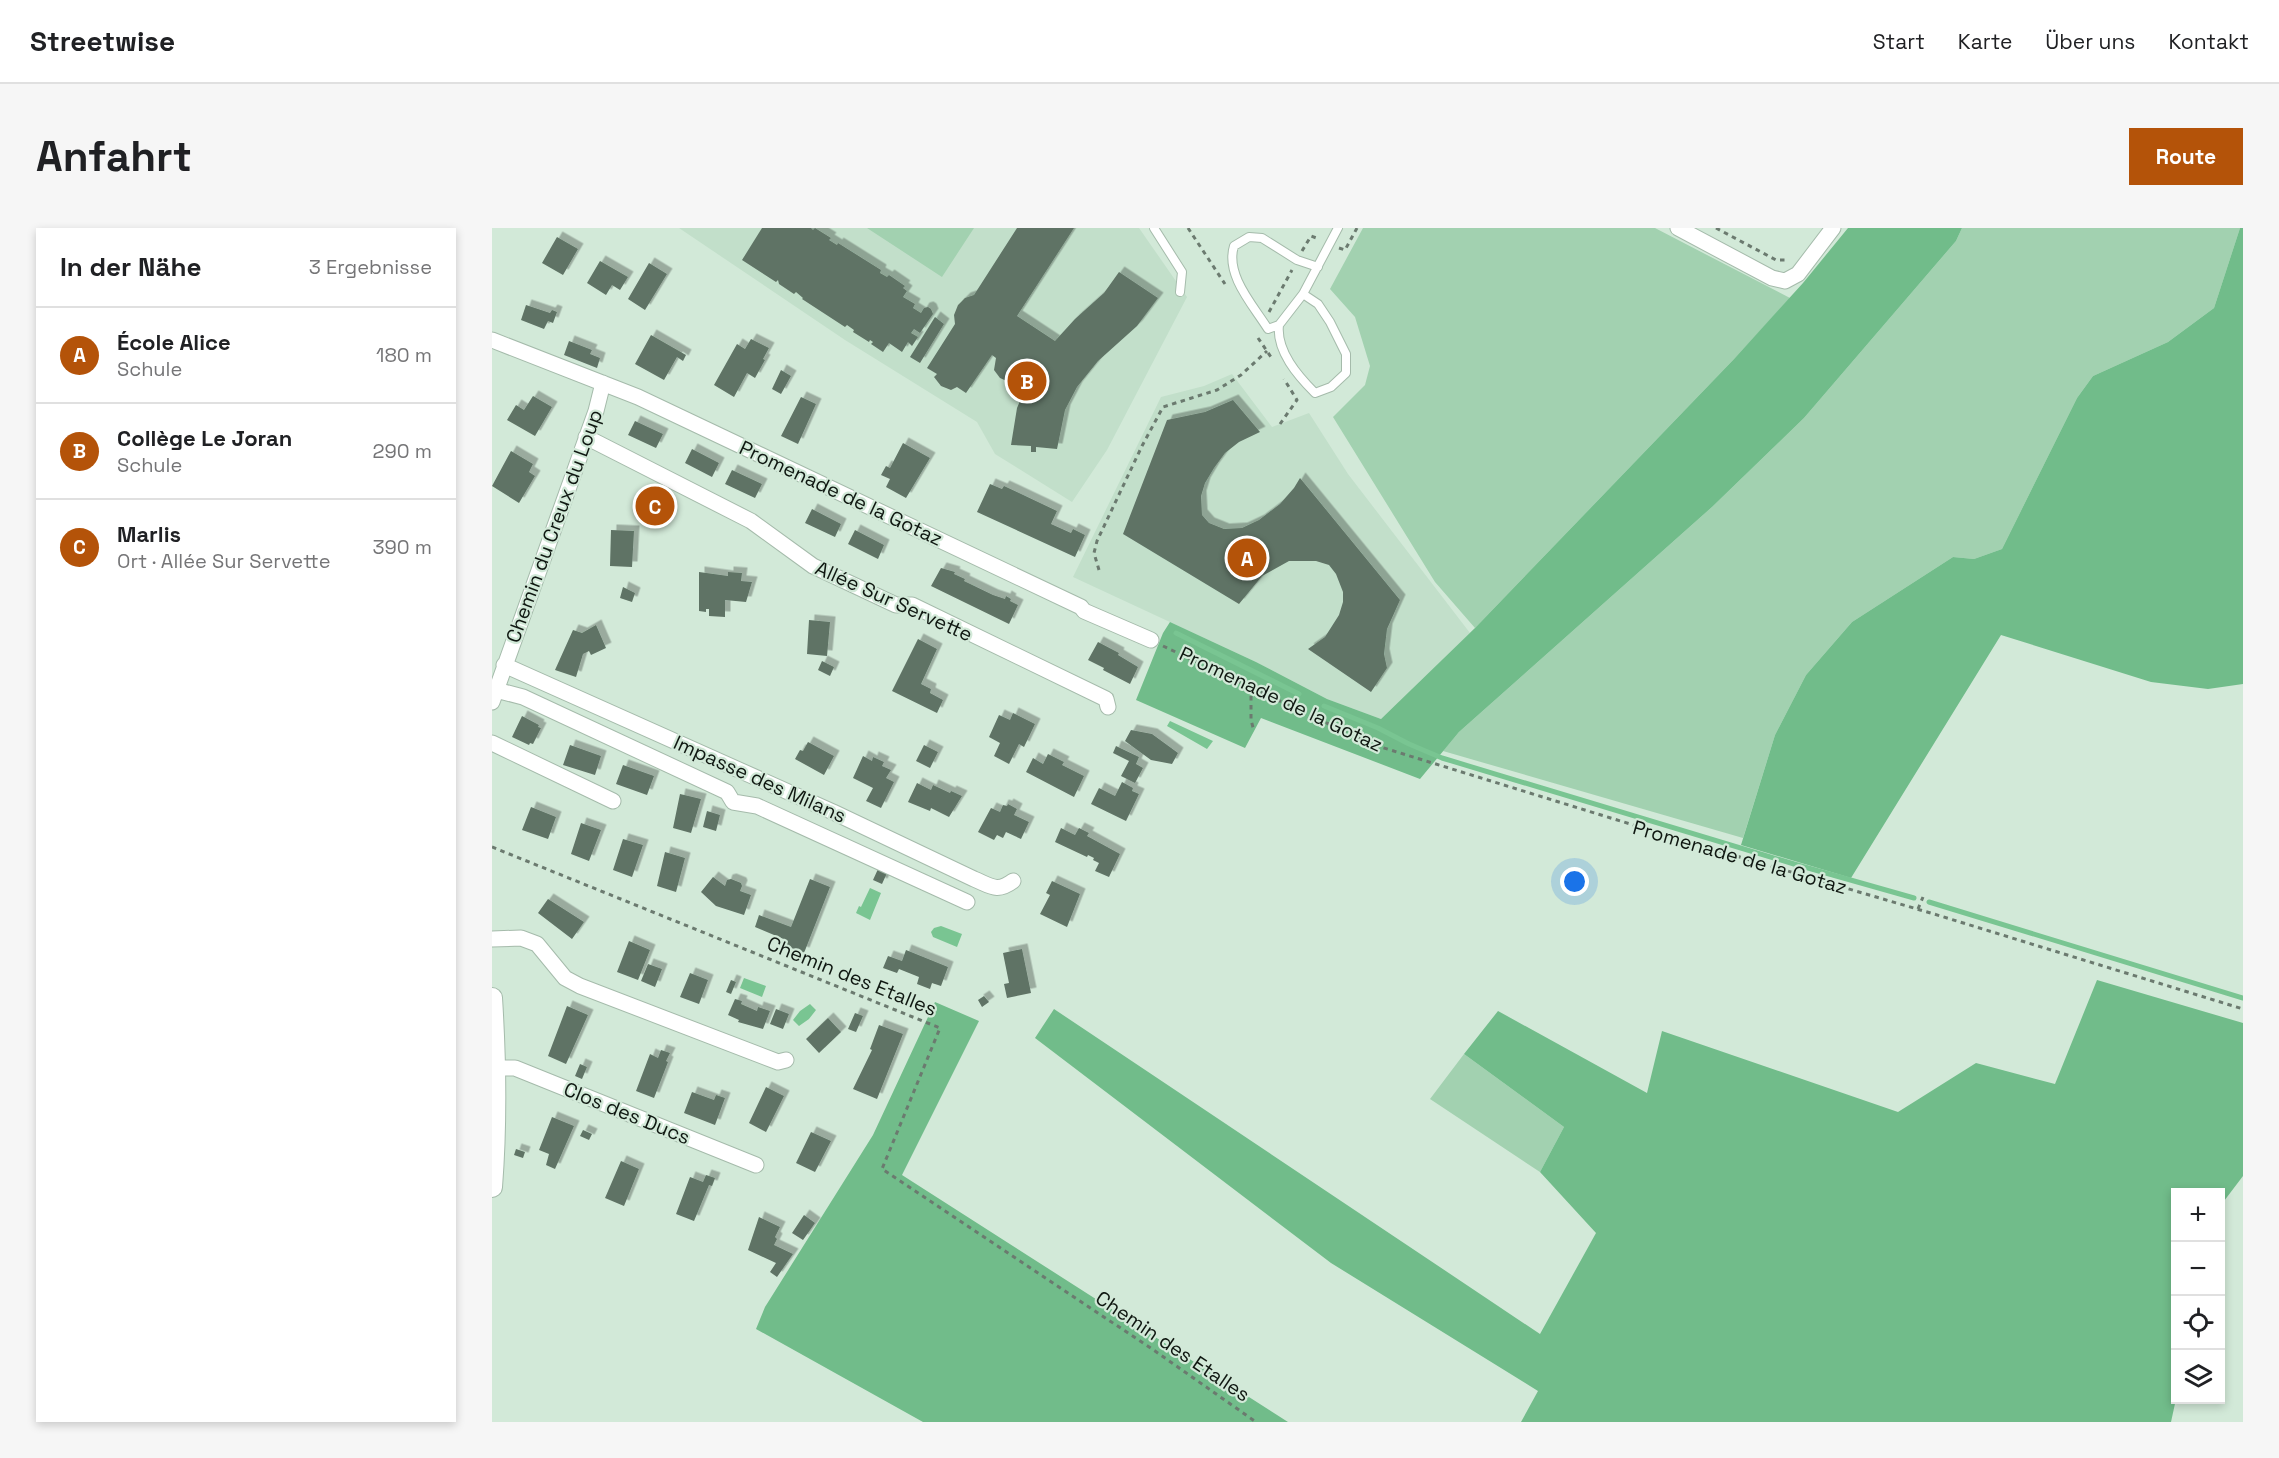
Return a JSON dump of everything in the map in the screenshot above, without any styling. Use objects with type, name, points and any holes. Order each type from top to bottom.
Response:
[{"type":"street","points":[[1678,228],[1772,278],[1785,281],[1798,274],[1833,228]]},
{"type":"street","name":"Promenade de la Gotaz","points":[[492,340],[639,397],[1081,607],[1084,611],[1151,640]]},
{"type":"street","name":"Chemin du Creux du Loup","points":[[494,696],[603,383]]},
{"type":"street","name":"Allée Sur Servette","points":[[586,437],[751,521],[813,566],[896,606],[912,605],[1106,699],[1108,707]]},
{"type":"street","name":"Impasse des Milans","points":[[504,665],[833,812],[995,888],[1004,888],[1013,881]]},
{"type":"street","points":[[494,696],[523,697],[727,792],[733,802],[757,806],[968,902]]},
{"type":"street","points":[[492,743],[613,801]]},
{"type":"street","points":[[492,939],[521,938],[537,944],[565,978],[580,986],[778,1062],[786,1060]]},
{"type":"street","points":[[492,998],[497,1068],[497,1111],[492,1187]]},
{"type":"street","name":"Clos des Ducs","points":[[497,1068],[515,1068],[756,1166]]},
{"type":"lane","points":[[1154,228],[1182,272],[1180,292]]},
{"type":"lane","points":[[1303,294],[1318,304],[1346,354],[1346,373],[1331,387],[1315,393],[1300,378],[1282,348],[1278,338],[1279,326],[1303,294],[1338,228]]},
{"type":"lane","points":[[1279,326],[1268,328],[1234,275],[1230,258],[1234,246],[1250,237],[1262,238],[1297,260],[1318,267]]},
{"type":"path","points":[[1188,228],[1230,294]]},
{"type":"path","points":[[1716,228],[1776,260],[1785,261],[1791,256]]},
{"type":"path","points":[[1254,333],[1274,361]]},
{"type":"path","points":[[1099,570],[1094,553],[1097,541],[1163,407],[1218,390],[1241,375],[1268,351]]},
{"type":"path","points":[[1279,371],[1297,400],[1280,424]]},
{"type":"path","name":"Promenade de la Gotaz","points":[[1151,640],[1371,744],[2243,1009]]},
{"type":"path","points":[[1251,687],[1251,720],[1254,731]]},
{"type":"path","name":"Chemin des Etalles","points":[[492,847],[940,1028],[882,1169],[1146,1344],[1257,1422]]},
{"type":"path","points":[[1918,909],[1923,897]]},
{"type":"shaded area","points":[[679,228],[1139,228],[1187,297],[1107,450],[1072,502],[995,454],[977,422],[845,340]]},
{"type":"shaded area","points":[[867,228],[974,228],[942,277]]},
{"type":"shaded area","points":[[1363,228],[1655,228],[1790,298],[1475,628],[1435,582],[1333,417],[1365,385],[1370,366],[1355,317],[1330,289]]},
{"type":"shaded area","points":[[1848,228],[1962,228],[1956,241],[1804,418],[1712,507],[1459,732],[1420,779],[1261,718],[1245,748],[1136,700],[1163,633],[1170,622],[1256,662],[1327,699],[1381,719],[1475,628],[1734,359],[1803,283]]},
{"type":"shaded area","points":[[1962,228],[2240,228],[2214,308],[2168,342],[2093,376],[2077,398],[2002,549],[1974,559],[1953,557],[1852,622],[1806,675],[1775,735],[1743,838],[1443,751],[1459,732],[1712,507],[1804,418],[1956,241]]},
{"type":"shaded area","points":[[2240,228],[2243,228],[2243,684],[2208,689],[2151,682],[2001,635],[1851,878],[1741,845],[1775,735],[1806,675],[1852,622],[1953,557],[1974,559],[2002,549],[2077,398],[2093,376],[2168,342],[2214,308]]},
{"type":"shaded area","points":[[1232,374],[1272,427],[1309,413],[1348,474],[1470,633],[1381,719],[1327,699],[1256,662],[1073,577],[1161,397],[1204,386]]},
{"type":"shaded area","points":[[1170,721],[1213,741],[1207,749],[1167,726]]},
{"type":"shaded area","points":[[870,888],[881,893],[870,920],[856,913]]},
{"type":"shaded area","points":[[941,926],[962,934],[957,947],[933,937],[931,932],[934,928]]},
{"type":"shaded area","points":[[744,978],[766,986],[762,997],[740,988]]},
{"type":"shaded area","points":[[2097,980],[2243,1023],[2243,1176],[2225,1200],[2225,1188],[2171,1188],[2171,1404],[2175,1404],[2171,1422],[1521,1422],[1538,1391],[1331,1263],[1035,1038],[1054,1009],[1540,1334],[1596,1233],[1540,1172],[1564,1127],[1464,1054],[1498,1011],[1647,1093],[1662,1031],[1898,1112],[1976,1063],[2055,1084]]},
{"type":"shaded area","points":[[935,1002],[979,1021],[902,1175],[1288,1422],[923,1422],[756,1329],[765,1307],[873,1135]]},
{"type":"shaded area","points":[[810,1004],[816,1010],[799,1026],[793,1020]]},
{"type":"shaded area","points":[[1464,1054],[1564,1127],[1540,1172],[1430,1099]]},
{"type":"building","points":[[762,228],[811,228],[813,230],[815,228],[831,238],[829,240],[837,245],[838,243],[881,270],[880,273],[887,277],[889,275],[905,286],[903,288],[907,291],[903,297],[915,304],[913,308],[921,313],[924,308],[928,307],[933,314],[920,333],[914,329],[911,333],[918,337],[912,346],[908,342],[902,352],[889,343],[883,352],[871,344],[873,342],[870,340],[869,342],[853,332],[854,330],[847,325],[845,327],[802,299],[796,292],[794,294],[779,284],[778,280],[776,282],[742,260]]},
{"type":"building","points":[[1017,228],[1074,228],[1017,316],[1055,341],[1104,293],[1119,272],[1158,298],[1137,326],[1098,361],[1077,387],[1065,410],[1057,449],[1036,447],[1036,452],[1031,452],[1031,446],[1011,445],[1017,408],[1029,380],[1023,375],[1009,382],[1000,378],[994,370],[996,358],[992,355],[966,393],[957,387],[951,390],[941,386],[934,377],[937,374],[927,368],[955,324],[954,315],[958,305],[965,298],[974,295]]},
{"type":"building","points":[[557,237],[578,249],[563,275],[542,263]]},
{"type":"building","points":[[600,261],[628,277],[620,290],[612,285],[606,295],[587,283]]},
{"type":"building","points":[[649,263],[667,274],[645,310],[628,299]]},
{"type":"building","points":[[526,305],[550,313],[552,310],[557,312],[553,323],[548,321],[544,329],[521,320]]},
{"type":"building","points":[[935,317],[944,324],[920,363],[910,357]]},
{"type":"building","points":[[651,335],[686,355],[683,361],[677,357],[664,380],[635,364]]},
{"type":"building","points":[[751,339],[769,348],[755,378],[747,373],[734,397],[714,385],[737,344],[745,349]]},
{"type":"building","points":[[569,341],[592,350],[590,354],[600,358],[597,368],[564,355]]},
{"type":"building","points":[[781,370],[791,376],[781,394],[772,389]]},
{"type":"building","points":[[533,396],[552,407],[535,436],[507,420],[516,405],[524,410]]},
{"type":"building","points":[[801,397],[816,404],[798,444],[781,436]]},
{"type":"building","points":[[1233,400],[1260,432],[1239,442],[1225,453],[1214,468],[1205,483],[1201,496],[1202,515],[1209,523],[1224,529],[1242,528],[1259,520],[1280,504],[1300,478],[1400,600],[1387,629],[1384,654],[1387,668],[1371,692],[1308,649],[1325,637],[1339,615],[1343,602],[1343,592],[1336,574],[1329,565],[1316,561],[1289,561],[1262,576],[1239,604],[1123,534],[1167,420],[1205,412]]},
{"type":"building","points":[[635,421],[663,434],[656,448],[628,435]]},
{"type":"building","points":[[903,443],[930,458],[906,498],[886,487],[890,479],[881,475],[886,466],[890,468]]},
{"type":"building","points":[[692,449],[719,463],[712,477],[685,463]]},
{"type":"building","points":[[511,451],[533,464],[529,472],[535,476],[519,503],[492,486]]},
{"type":"building","points":[[732,470],[762,484],[755,498],[725,484]]},
{"type":"building","points":[[990,484],[1002,489],[1004,486],[1057,511],[1051,524],[1071,533],[1073,529],[1085,535],[1075,557],[977,512]]},
{"type":"building","points":[[812,509],[841,524],[835,537],[805,523]]},
{"type":"building","points":[[611,530],[634,531],[632,567],[610,566]]},
{"type":"building","points":[[855,530],[884,545],[878,559],[848,544]]},
{"type":"building","points":[[941,568],[955,572],[954,574],[965,579],[964,581],[993,595],[1005,599],[1006,596],[1011,599],[1010,601],[1018,605],[1009,624],[931,586]]},
{"type":"building","points":[[699,572],[728,576],[728,572],[742,573],[741,581],[752,582],[746,602],[725,600],[725,617],[709,616],[709,609],[706,609],[706,612],[699,611]]},
{"type":"building","points":[[623,587],[635,593],[632,602],[620,598]]},
{"type":"building","points":[[809,620],[830,622],[827,656],[807,654]]},
{"type":"building","points":[[596,625],[606,648],[591,655],[589,651],[583,654],[576,677],[555,670],[573,630],[582,633]]},
{"type":"building","points":[[918,639],[937,649],[921,684],[931,689],[930,693],[943,700],[937,713],[892,691]]},
{"type":"building","points":[[1098,642],[1119,653],[1118,655],[1138,667],[1130,684],[1088,660]]},
{"type":"building","points":[[822,661],[834,667],[830,676],[818,670]]},
{"type":"building","points":[[1013,713],[1035,724],[1024,747],[1019,744],[1009,764],[994,756],[1000,743],[989,737],[999,715],[1010,720]]},
{"type":"building","points":[[522,716],[541,728],[533,744],[529,745],[512,737]]},
{"type":"building","points":[[1131,730],[1152,734],[1178,753],[1172,764],[1151,760],[1125,741]]},
{"type":"building","points":[[808,742],[834,756],[824,775],[795,759]]},
{"type":"building","points":[[570,745],[601,756],[595,775],[563,765]]},
{"type":"building","points":[[924,745],[938,752],[930,768],[916,761]]},
{"type":"building","points":[[1116,746],[1139,757],[1136,764],[1143,768],[1135,783],[1121,776],[1129,761],[1113,753]]},
{"type":"building","points":[[1048,754],[1064,762],[1062,765],[1084,776],[1074,797],[1026,772],[1033,758],[1043,764]]},
{"type":"building","points":[[863,756],[872,761],[873,757],[884,762],[882,766],[891,770],[886,778],[894,782],[881,808],[866,801],[873,788],[853,778]]},
{"type":"building","points":[[623,765],[654,776],[647,795],[616,784]]},
{"type":"building","points":[[1122,782],[1139,794],[1126,821],[1091,804],[1099,788],[1115,796]]},
{"type":"building","points":[[917,783],[931,790],[933,785],[962,796],[949,817],[931,808],[930,811],[908,802]]},
{"type":"building","points":[[680,794],[701,799],[691,833],[673,828]]},
{"type":"building","points":[[1008,804],[1017,809],[1014,815],[1029,822],[1021,839],[1006,832],[1003,838],[997,835],[994,840],[978,832],[991,808],[1000,812],[1003,805]]},
{"type":"building","points":[[531,807],[556,817],[548,839],[522,830]]},
{"type":"building","points":[[707,811],[720,815],[716,831],[703,827]]},
{"type":"building","points":[[581,823],[601,830],[589,861],[571,854]]},
{"type":"building","points":[[1061,828],[1075,835],[1079,828],[1089,833],[1087,836],[1120,854],[1109,877],[1095,871],[1099,863],[1093,860],[1094,858],[1055,842]]},
{"type":"building","points":[[623,839],[643,845],[632,877],[613,870]]},
{"type":"building","points":[[665,852],[685,858],[676,892],[657,886]]},
{"type":"building","points":[[878,869],[887,873],[882,884],[873,880]]},
{"type":"building","points":[[713,877],[725,886],[727,880],[731,879],[741,883],[740,891],[751,895],[744,915],[716,906],[701,892]]},
{"type":"building","points":[[810,879],[830,887],[804,953],[784,945],[786,940],[755,927],[759,915],[791,927]]},
{"type":"building","points":[[1052,881],[1080,894],[1067,927],[1040,914],[1050,895],[1046,893]]},
{"type":"building","points":[[548,899],[584,922],[572,939],[538,913]]},
{"type":"building","points":[[629,941],[650,950],[638,980],[617,972]]},
{"type":"building","points":[[1022,949],[1031,993],[1007,998],[1004,984],[1009,983],[1003,953]]},
{"type":"building","points":[[906,950],[948,967],[941,986],[932,983],[930,989],[917,984],[919,977],[899,969],[897,973],[883,968],[888,956],[902,961]]},
{"type":"building","points":[[648,964],[662,969],[655,987],[641,981]]},
{"type":"building","points":[[690,973],[708,980],[699,1004],[680,997]]},
{"type":"building","points":[[731,980],[736,982],[731,994],[726,992]]},
{"type":"building","points":[[984,996],[989,1002],[982,1007],[978,1000]]},
{"type":"building","points":[[735,999],[757,1011],[758,1007],[770,1011],[763,1029],[738,1022],[739,1020],[728,1015]]},
{"type":"building","points":[[567,1006],[588,1015],[566,1064],[548,1056]]},
{"type":"building","points":[[776,1009],[789,1014],[783,1029],[770,1024]]},
{"type":"building","points":[[855,1013],[863,1016],[856,1032],[848,1029]]},
{"type":"building","points":[[828,1018],[841,1032],[819,1053],[806,1039]]},
{"type":"building","points":[[879,1025],[903,1034],[877,1099],[853,1089],[872,1050],[870,1049]]},
{"type":"building","points":[[661,1050],[670,1053],[654,1098],[636,1091],[650,1054],[658,1058]]},
{"type":"building","points":[[580,1064],[587,1067],[582,1079],[575,1076]]},
{"type":"building","points":[[766,1087],[784,1096],[766,1132],[749,1123]]},
{"type":"building","points":[[692,1092],[714,1100],[716,1095],[725,1098],[715,1125],[684,1113]]},
{"type":"building","points":[[552,1117],[574,1126],[555,1169],[546,1165],[549,1154],[539,1150]]},
{"type":"building","points":[[583,1130],[592,1134],[589,1140],[580,1136]]},
{"type":"building","points":[[811,1132],[831,1141],[815,1172],[796,1163]]},
{"type":"building","points":[[516,1149],[525,1152],[523,1158],[514,1155]]},
{"type":"building","points":[[621,1161],[639,1169],[624,1206],[605,1198]]},
{"type":"building","points":[[706,1175],[715,1178],[712,1186],[709,1185],[694,1221],[676,1214],[690,1177],[703,1182]]},
{"type":"building","points":[[804,1215],[815,1223],[803,1240],[792,1233]]},
{"type":"building","points":[[759,1217],[780,1227],[774,1245],[793,1254],[777,1277],[770,1272],[776,1263],[748,1250]]},
{"type":"waterway","points":[[1176,633],[1299,694]]},
{"type":"waterway","points":[[1324,706],[1442,758],[1914,898]]},
{"type":"waterway","points":[[1929,902],[2243,998]]},
{"type":"place","name":"Collège Le Joran","points":[[1027,381]]},
{"type":"place","name":"Marlis","points":[[655,506]]},
{"type":"place","name":"École Alice","points":[[1247,558]]}]
